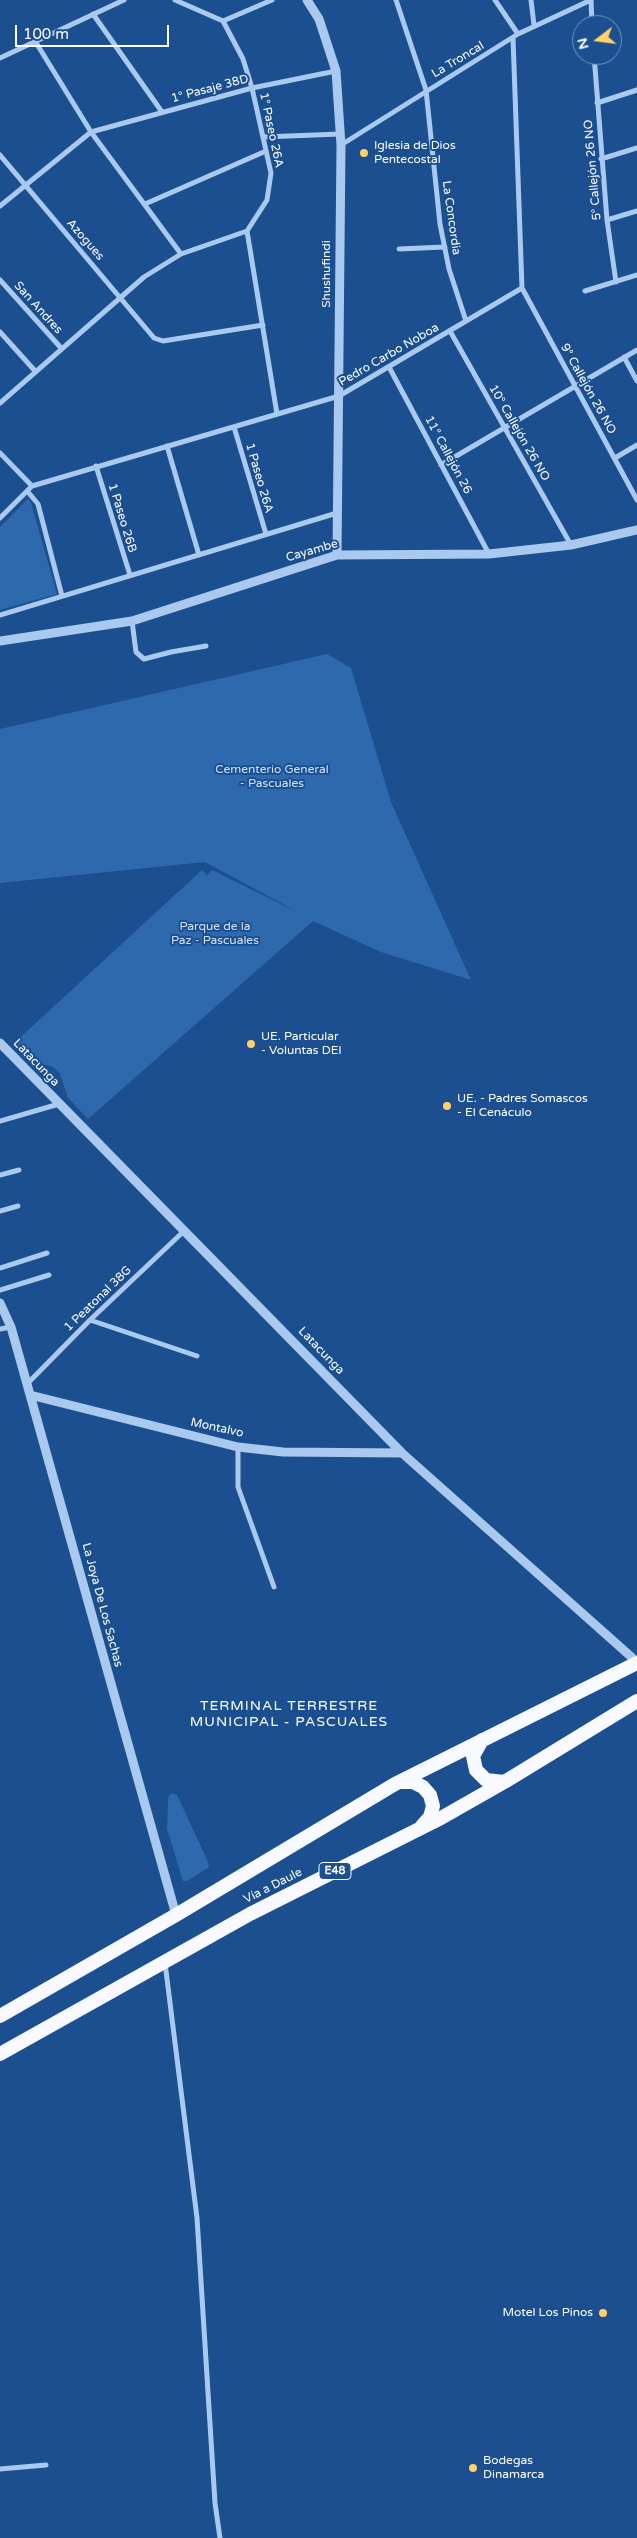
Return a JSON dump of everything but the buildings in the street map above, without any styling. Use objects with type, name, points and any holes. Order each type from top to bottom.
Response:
[{"type":"highway","name":"Vía a Daule","points":[[0,2016],[176,1915],[395,1784],[637,1662]]},
{"type":"highway","name":"Vía a Daule","points":[[0,2054],[250,1914],[414,1832],[506,1781],[635,1703]]},
{"type":"highway","points":[[484,1738],[475,1749],[474,1763],[476,1770],[480,1776],[492,1782],[506,1781]]},
{"type":"highway","points":[[395,1784],[413,1782],[423,1786],[430,1795],[433,1806],[430,1817],[414,1832]]},
{"type":"street","points":[[0,58],[124,0]]},
{"type":"street","points":[[175,0],[223,21],[272,0]]},
{"type":"street","name":"Shushufindi","points":[[307,0],[319,19],[336,71],[341,145],[337,555]]},
{"type":"street","name":"La Concordia","points":[[396,0],[426,90],[444,247],[448,268],[466,321]]},
{"type":"street","points":[[496,0],[518,34]]},
{"type":"street","points":[[531,0],[534,25]]},
{"type":"street","points":[[591,0],[592,15]]},
{"type":"street","name":"La Troncal","points":[[341,145],[518,34],[591,0]]},
{"type":"street","points":[[93,14],[162,112]]},
{"type":"street","name":"1° Paseo 26A","points":[[223,21],[243,59],[252,88],[271,172],[267,200],[247,232]]},
{"type":"street","points":[[513,38],[522,288]]},
{"type":"street","points":[[35,41],[91,132],[181,254]]},
{"type":"street","name":"5° Callejón 26 NO","points":[[595,65],[607,220],[616,282]]},
{"type":"street","name":"1° Pasaje 38D","points":[[91,132],[252,88],[336,71]]},
{"type":"street","points":[[597,103],[637,90]]},
{"type":"street","points":[[0,206],[24,184],[91,132]]},
{"type":"street","points":[[263,137],[340,134]]},
{"type":"street","points":[[601,159],[637,148]]},
{"type":"street","points":[[145,204],[266,151]]},
{"type":"street","name":"Azogues","points":[[0,155],[154,338],[163,341],[263,325]]},
{"type":"street","points":[[607,220],[637,211]]},
{"type":"street","points":[[0,403],[144,277],[181,254],[247,232],[277,414]]},
{"type":"street","points":[[399,249],[444,247]]},
{"type":"street","points":[[585,291],[637,275]]},
{"type":"street","name":"San Andres","points":[[0,280],[62,349]]},
{"type":"street","name":"Pedro Carbo Noboa","points":[[32,486],[339,396],[522,288]]},
{"type":"street","name":"9° Callejón 26 NO","points":[[522,288],[637,500]]},
{"type":"street","name":"10° Callejón 26 NO","points":[[450,331],[571,545]]},
{"type":"street","points":[[0,332],[36,372]]},
{"type":"street","points":[[441,465],[637,350]]},
{"type":"street","points":[[624,357],[637,381]]},
{"type":"street","name":"11° Callejón 26","points":[[389,367],[489,554]]},
{"type":"street","name":"1 Paseo 26A","points":[[234,427],[266,534]]},
{"type":"street","points":[[614,458],[637,445]]},
{"type":"street","points":[[167,446],[199,555]]},
{"type":"street","points":[[0,453],[32,486],[0,518]]},
{"type":"street","name":"1 Paseo 26B","points":[[96,466],[130,576]]},
{"type":"street","points":[[28,492],[38,504],[62,596]]},
{"type":"street","points":[[0,615],[338,513]]},
{"type":"street","name":"Cayambe","points":[[0,641],[132,621],[337,555],[489,554],[571,545],[637,530]]},
{"type":"street","points":[[132,621],[136,652],[144,659],[206,646]]},
{"type":"street","name":"Latacunga","points":[[0,1043],[184,1231],[242,1287],[402,1453],[637,1662]]},
{"type":"street","points":[[0,1121],[59,1104]]},
{"type":"street","points":[[0,1175],[19,1170]]},
{"type":"street","points":[[0,1211],[18,1206]]},
{"type":"street","name":"1 Peatonal 38G","points":[[27,1384],[90,1320],[184,1231]]},
{"type":"street","points":[[0,1268],[47,1252]]},
{"type":"street","points":[[0,1290],[49,1275]]},
{"type":"street","name":"La Joya De Los Sachas","points":[[0,1303],[11,1327],[176,1915]]},
{"type":"street","points":[[90,1320],[197,1356]]},
{"type":"street","points":[[0,1329],[11,1327]]},
{"type":"street","name":"Montalvo","points":[[30,1395],[238,1446],[283,1452],[402,1453]]},
{"type":"street","points":[[238,1446],[238,1487],[274,1587]]},
{"type":"street","points":[[165,1963],[197,2218],[215,2503],[220,2538]]},
{"type":"street","points":[[0,2469],[46,2465]]},
{"type":"green space","points":[[28,499],[31,503],[57,594],[0,610],[0,527]]},
{"type":"green space","name":"Cementerio General - Pascuales","points":[[327,654],[351,668],[391,802],[471,980],[381,952],[313,921],[88,1119],[68,1098],[60,1074],[53,1067],[31,1061],[14,1043],[202,870],[207,875],[212,870],[301,914],[205,862],[0,883],[0,729]]},
{"type":"green space","points":[[173,1793],[177,1795],[209,1864],[208,1868],[187,1881],[183,1881],[167,1829],[168,1800],[169,1795]]},
{"type":"place","name":"Iglesia de Dios Pentecostal","points":[[364,153]]},
{"type":"place","name":"UE. Particular - Voluntas DEI","points":[[251,1044]]},
{"type":"place","name":"UE. - Padres Somascos - El Cenáculo","points":[[447,1106]]},
{"type":"place","name":"Motel Los Pinos","points":[[603,2313]]},
{"type":"place","name":"Bodegas Dinamarca","points":[[473,2468]]},
{"type":"district","name":"TERMINAL TERRESTRE MUNICIPAL - PASCUALES","points":[[289,1714]]},
{"type":"park label","name":"Parque de la Paz - Pascuales","points":[[215,934]]}]
